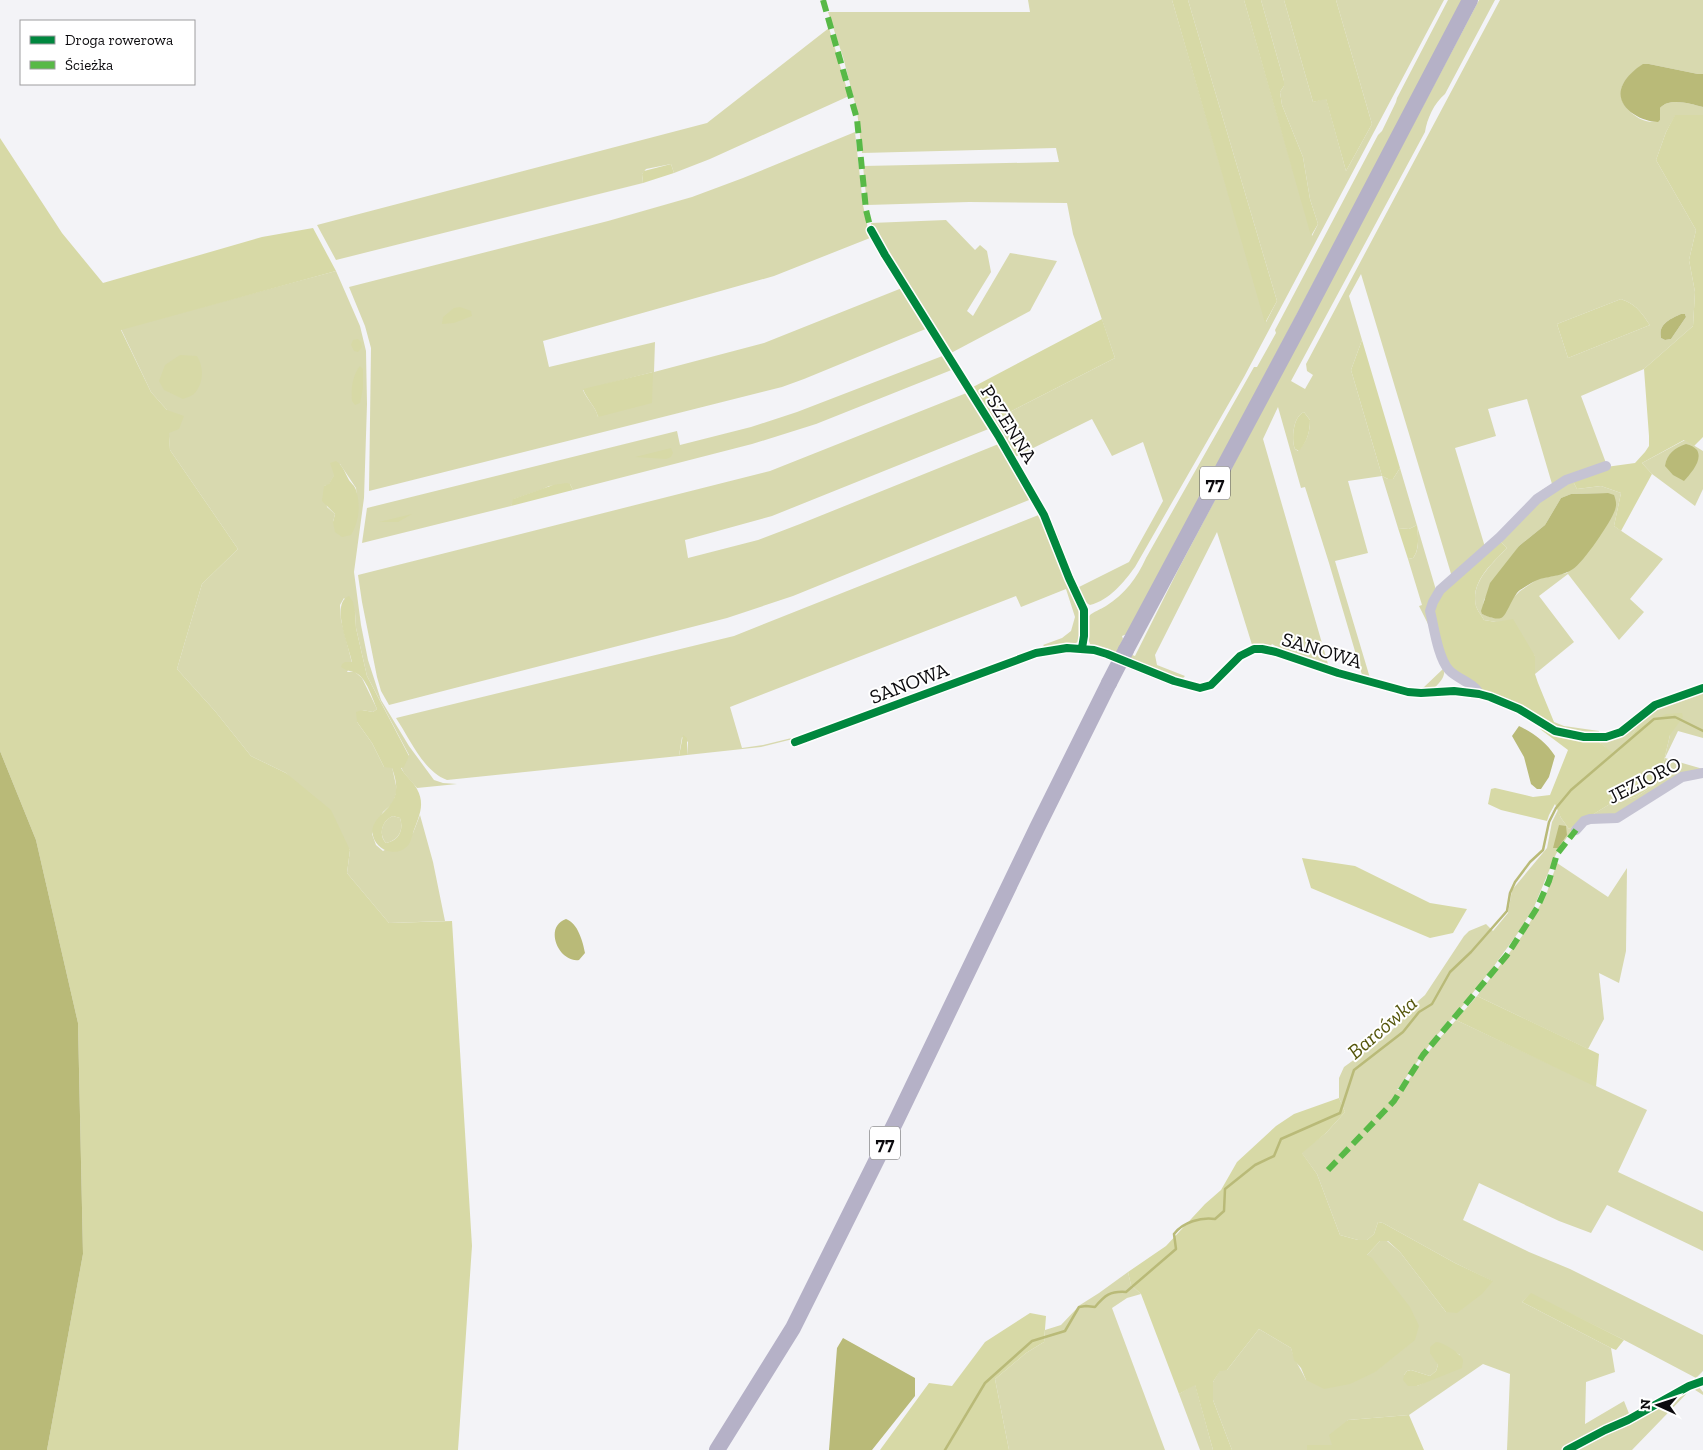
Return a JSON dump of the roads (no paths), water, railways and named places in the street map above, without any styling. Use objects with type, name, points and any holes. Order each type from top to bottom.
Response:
[{"type":"main road","name":"77","points":[[717,1450],[793,1328],[1109,683],[1470,0]]},
{"type":"street","name":"PSZENNA","points":[[871,230],[999,437],[1044,515],[1084,610],[1082,648]]},
{"type":"street","name":"SANOWA","points":[[1479,694],[1476,688],[1452,674],[1444,663],[1430,611],[1433,602],[1440,590],[1500,537],[1537,499],[1566,480],[1606,466]]},
{"type":"street","name":"SANOWA","points":[[795,742],[1036,653],[1067,648],[1082,648],[1107,654],[1174,681],[1197,688],[1212,684],[1240,656],[1254,649],[1262,649],[1338,673],[1408,692],[1454,691],[1479,694],[1502,701],[1555,731],[1584,737],[1606,737],[1621,732],[1655,705],[1703,688]]},
{"type":"street","name":"JEZIORO","points":[[1576,830],[1584,821],[1590,819],[1617,818],[1682,776],[1703,773]]},
{"type":"street","points":[[1567,1450],[1628,1420],[1689,1386],[1703,1381]]},
{"type":"waterway","name":"Barcówka","points":[[945,1450],[985,1383],[1032,1341],[1065,1331],[1079,1307],[1095,1307],[1108,1295],[1116,1292],[1126,1292],[1176,1249],[1174,1234],[1182,1226],[1193,1221],[1215,1219],[1224,1211],[1225,1189],[1255,1165],[1274,1156],[1281,1139],[1340,1113],[1354,1070],[1403,1032],[1419,1012],[1432,1004],[1450,972],[1471,952],[1507,911],[1510,893],[1515,882],[1530,862],[1543,850],[1549,822],[1556,808],[1571,790],[1654,719],[1675,717],[1703,731]]}]
